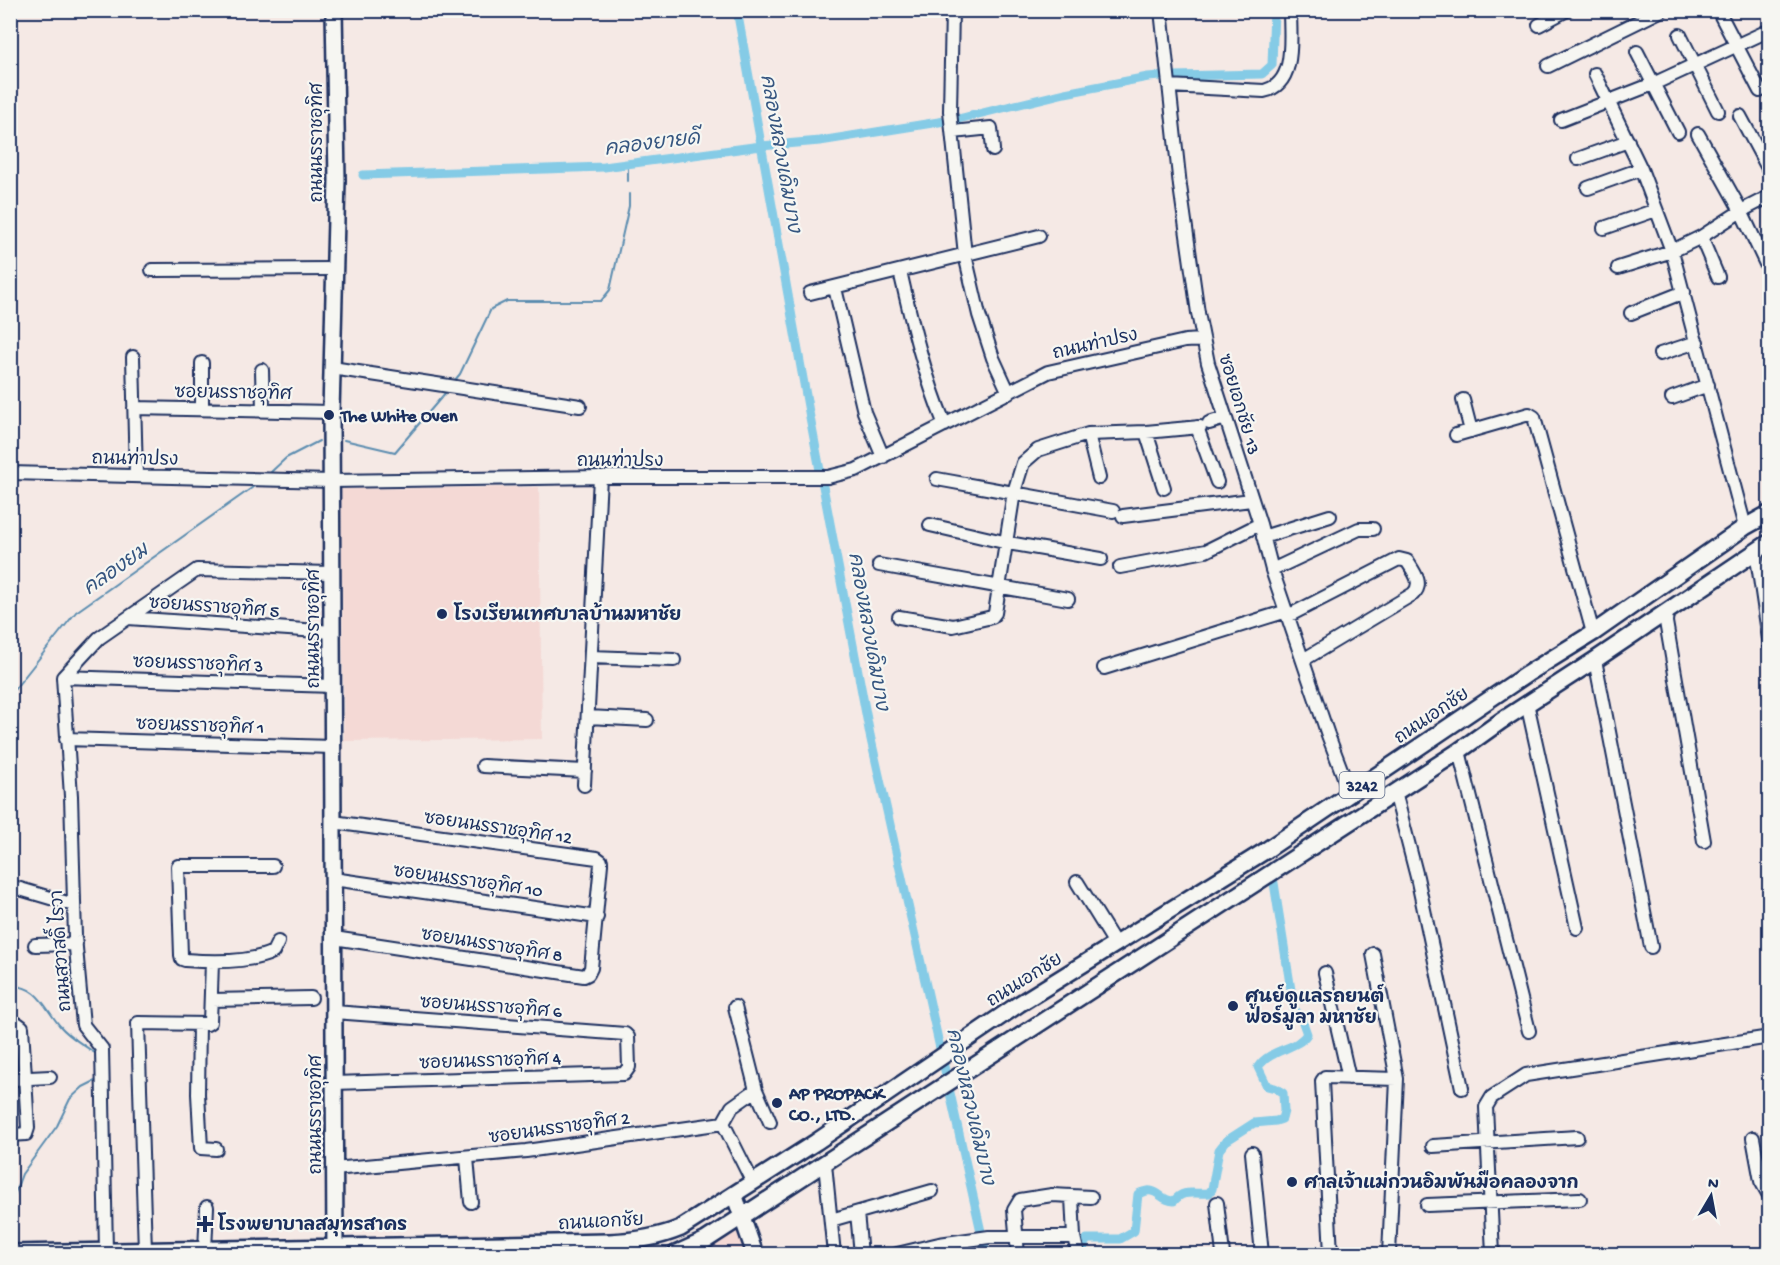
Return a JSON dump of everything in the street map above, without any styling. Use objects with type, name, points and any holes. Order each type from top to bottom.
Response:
[{"type":"main road","name":"ถนนนรราชอุทิศ","points":[[334,10],[337,180],[330,412],[333,632],[334,1251]]},
{"type":"main road","name":"ถนนเอกชัย","points":[[10,1253],[334,1251],[635,1241],[660,1237],[681,1228],[816,1142],[1019,1004],[1265,851],[1527,674],[1593,633],[1745,526],[1770,513]]},
{"type":"main road","points":[[1745,526],[1756,551]]},
{"type":"main road","name":"3242","points":[[825,1164],[965,1074],[1081,995],[1148,954],[1459,751],[1527,703],[1770,542]]},
{"type":"main road","points":[[675,1254],[706,1240],[825,1164]]},
{"type":"main road","points":[[734,1194],[755,1254]]},
{"type":"street","points":[[952,10],[950,111],[965,255],[979,315],[993,358],[1009,393]]},
{"type":"street","name":"ซอยเอกชัย 13","points":[[1161,10],[1181,194],[1203,340],[1272,570],[1350,793]]},
{"type":"street","points":[[1169,86],[1264,91],[1276,87],[1283,80],[1288,64],[1290,10]]},
{"type":"street","points":[[1539,25],[1567,10]]},
{"type":"street","points":[[1548,66],[1662,10]]},
{"type":"street","points":[[1721,16],[1760,91]]},
{"type":"street","points":[[1561,120],[1609,103],[1770,30]]},
{"type":"street","points":[[1680,35],[1718,111]]},
{"type":"street","points":[[1637,52],[1678,132]]},
{"type":"street","points":[[1595,74],[1641,169],[1672,251],[1745,526]]},
{"type":"street","points":[[1740,116],[1770,172]]},
{"type":"street","points":[[953,132],[990,128],[993,150]]},
{"type":"street","points":[[1698,134],[1741,211],[1766,264]]},
{"type":"street","points":[[1578,159],[1628,141]]},
{"type":"street","points":[[1588,188],[1641,169]]},
{"type":"street","points":[[1618,268],[1672,251],[1701,237],[1741,211],[1770,196]]},
{"type":"street","points":[[1604,228],[1656,210]]},
{"type":"street","points":[[810,293],[1039,236]]},
{"type":"street","points":[[1701,237],[1718,277]]},
{"type":"street","points":[[152,270],[333,270]]},
{"type":"street","points":[[900,271],[918,350],[929,386],[945,424]]},
{"type":"street","points":[[835,288],[864,412],[883,457]]},
{"type":"street","points":[[1631,313],[1684,292]]},
{"type":"street","name":"ถนนท่าปรง","points":[[10,473],[332,481],[600,477],[828,477],[856,470],[1048,372],[1066,366],[1185,341],[1203,340]]},
{"type":"street","points":[[1660,354],[1696,342]]},
{"type":"street","points":[[133,357],[136,476]]},
{"type":"street","points":[[202,363],[202,409]]},
{"type":"street","points":[[332,368],[580,406]]},
{"type":"street","points":[[262,370],[263,410]]},
{"type":"street","points":[[1672,398],[1708,385]]},
{"type":"street","points":[[1463,400],[1471,431]]},
{"type":"street","name":"ซอยนรราชอุทิศ","points":[[134,408],[330,412]]},
{"type":"street","points":[[1456,435],[1527,415],[1534,417],[1593,633]]},
{"type":"street","points":[[899,617],[953,626],[990,618],[995,613],[1008,543],[1014,492],[1020,470],[1027,459],[1038,450],[1088,434],[1146,432],[1202,426],[1225,418]]},
{"type":"street","points":[[1202,426],[1216,482]]},
{"type":"street","points":[[1146,432],[1164,488]]},
{"type":"street","points":[[1088,434],[1100,478]]},
{"type":"street","points":[[584,784],[600,477]]},
{"type":"street","points":[[937,479],[1014,492],[1118,514],[1251,500]]},
{"type":"street","points":[[1263,537],[1330,516]]},
{"type":"street","points":[[1120,567],[1206,551],[1260,524]]},
{"type":"street","points":[[930,525],[1008,543],[1101,559]]},
{"type":"street","points":[[1272,570],[1359,529],[1373,529]]},
{"type":"street","points":[[1756,551],[1770,646]]},
{"type":"street","points":[[1104,668],[1288,614],[1399,559],[1407,561],[1419,584],[1418,590],[1303,660]]},
{"type":"street","points":[[879,565],[1068,599]]},
{"type":"street","points":[[63,677],[99,638],[198,570],[332,573]]},
{"type":"street","points":[[1667,611],[1666,621],[1704,842]]},
{"type":"street","name":"ซอยนรราชอุทิศ 5","points":[[128,618],[333,632]]},
{"type":"street","points":[[591,657],[674,660]]},
{"type":"street","points":[[1595,660],[1651,947]]},
{"type":"street","name":"ซอยนรราชอุทิศ 3","points":[[63,677],[333,686]]},
{"type":"street","name":"ถนนสวาสดิ์ ไรวา","points":[[63,677],[71,796],[76,944],[83,1025],[102,1049],[106,1251]]},
{"type":"street","points":[[1527,703],[1577,928]]},
{"type":"street","points":[[588,717],[647,720]]},
{"type":"street","name":"ซอยนรราชอุทิศ 1","points":[[66,739],[333,747]]},
{"type":"street","points":[[1459,751],[1529,1031]]},
{"type":"street","points":[[483,766],[585,771]]},
{"type":"street","points":[[1395,792],[1417,877],[1462,1088]]},
{"type":"street","name":"ซอยนนรราชอุทิศ 12","points":[[333,822],[599,859],[601,864],[597,917]]},
{"type":"street","points":[[273,866],[178,866],[182,959],[212,962],[268,954],[276,948],[278,942]]},
{"type":"street","name":"ซอยนนรราชอุทิศ 10","points":[[333,879],[597,917]]},
{"type":"street","points":[[1077,882],[1116,945]]},
{"type":"street","points":[[10,886],[74,905]]},
{"type":"street","name":"ซอยนนรราชอุทิศ 8","points":[[333,938],[584,976],[591,968],[597,917]]},
{"type":"street","points":[[35,945],[76,944]]},
{"type":"street","points":[[1372,954],[1397,1079],[1389,1254]]},
{"type":"street","points":[[145,1251],[138,1023],[207,1024],[210,1022],[212,962]]},
{"type":"street","points":[[1324,973],[1349,1078]]},
{"type":"street","points":[[212,999],[311,998]]},
{"type":"street","points":[[735,1007],[756,1090],[770,1122]]},
{"type":"street","name":"ซอยนนรราชอุทิศ 6","points":[[334,1012],[625,1034],[628,1037],[628,1052]]},
{"type":"street","points":[[10,1025],[18,1024],[22,1027],[28,1131],[26,1134],[10,1135]]},
{"type":"street","points":[[199,1024],[198,1094],[201,1148],[216,1149]]},
{"type":"street","points":[[1492,1254],[1486,1107],[1492,1097],[1526,1075],[1770,1037]]},
{"type":"street","name":"ซอยนนรราชอุทิศ 4","points":[[334,1083],[624,1074],[629,1067],[628,1052]]},
{"type":"street","points":[[10,1079],[50,1077]]},
{"type":"street","points":[[1331,1254],[1322,1081],[1325,1077],[1397,1079]]},
{"type":"street","points":[[752,1181],[723,1123],[732,1107],[756,1090]]},
{"type":"street","name":"ซอยนนรราชอุทิศ 2","points":[[334,1169],[467,1158],[723,1123]]},
{"type":"street","points":[[1433,1146],[1577,1137]]},
{"type":"street","points":[[1753,1138],[1761,1181],[1770,1197]]},
{"type":"street","points":[[1252,1153],[1262,1254]]},
{"type":"street","points":[[467,1158],[471,1202]]},
{"type":"street","points":[[825,1164],[834,1254]]},
{"type":"street","points":[[831,1220],[932,1191]]},
{"type":"street","points":[[1018,1254],[1014,1210],[1020,1200],[1052,1195],[1091,1197]]},
{"type":"street","points":[[1072,1197],[1074,1237],[1078,1254]]},
{"type":"street","points":[[1427,1205],[1580,1199]]},
{"type":"street","points":[[1217,1203],[1223,1254]]},
{"type":"street","points":[[205,1250],[207,1207]]},
{"type":"street","points":[[857,1213],[861,1254]]},
{"type":"street","points":[[897,1254],[940,1249],[976,1238],[1074,1237]]},
{"type":"shaded area","name":"โรงเรียนเทศบาลบ้านมหาชัย","points":[[539,487],[542,739],[344,741],[341,489]]},
{"type":"shaded area","points":[[742,1217],[751,1254],[675,1254]]},
{"type":"waterway","name":"คลองหลวงเดิมบาง","points":[[737,10],[870,735],[986,1254]]},
{"type":"waterway","name":"คลองยายดี","points":[[1175,76],[1262,74],[1272,65],[1274,10]]},
{"type":"waterway","name":"คลองยายดี","points":[[958,119],[1065,93],[1160,76]]},
{"type":"waterway","name":"คลองยายดี","points":[[363,175],[604,167],[761,146],[820,141],[945,121]]},
{"type":"waterway","name":"คลองยม","points":[[628,164],[628,181]]},
{"type":"waterway","name":"คลองยม","points":[[455,380],[491,309],[507,301],[601,301],[610,290],[629,206],[629,194]]},
{"type":"waterway","name":"คลองยม","points":[[344,440],[395,452],[446,392]]},
{"type":"waterway","name":"คลองยม","points":[[271,472],[286,458],[319,441]]},
{"type":"waterway","name":"คลองยม","points":[[10,695],[76,612],[256,485]]},
{"type":"waterway","points":[[1085,1254],[1083,1247],[1087,1239],[1120,1239],[1134,1231],[1138,1194],[1150,1191],[1174,1201],[1186,1193],[1209,1193],[1212,1189],[1219,1150],[1226,1141],[1254,1123],[1282,1119],[1283,1093],[1267,1086],[1258,1067],[1270,1056],[1297,1043],[1307,1034],[1301,1017],[1294,1009],[1274,883]]},
{"type":"waterway","name":"คลองยม","points":[[10,986],[20,986],[34,993],[64,1030],[95,1053],[97,1080],[83,1087],[70,1099],[57,1126],[22,1174],[10,1206]]},
{"type":"place","name":"The White Oven","points":[[329,415]]},
{"type":"place","name":"โรงเรียนเทศบาลบ้านมหาชัย","points":[[442,614]]},
{"type":"place","name":"ศูนย์ดูแลรถยนต์ ฟอร์มูลา มหาชัย","points":[[1233,1006]]},
{"type":"place","name":"AP PROPACK CO., LTD.","points":[[777,1103]]},
{"type":"place","name":"ศาลเจ้าแม่กวนอิมพันมือคลองจาก","points":[[1292,1182]]},
{"type":"place","name":"โรงพยาบาลสมุทรสาคร","points":[[205,1224]]}]
